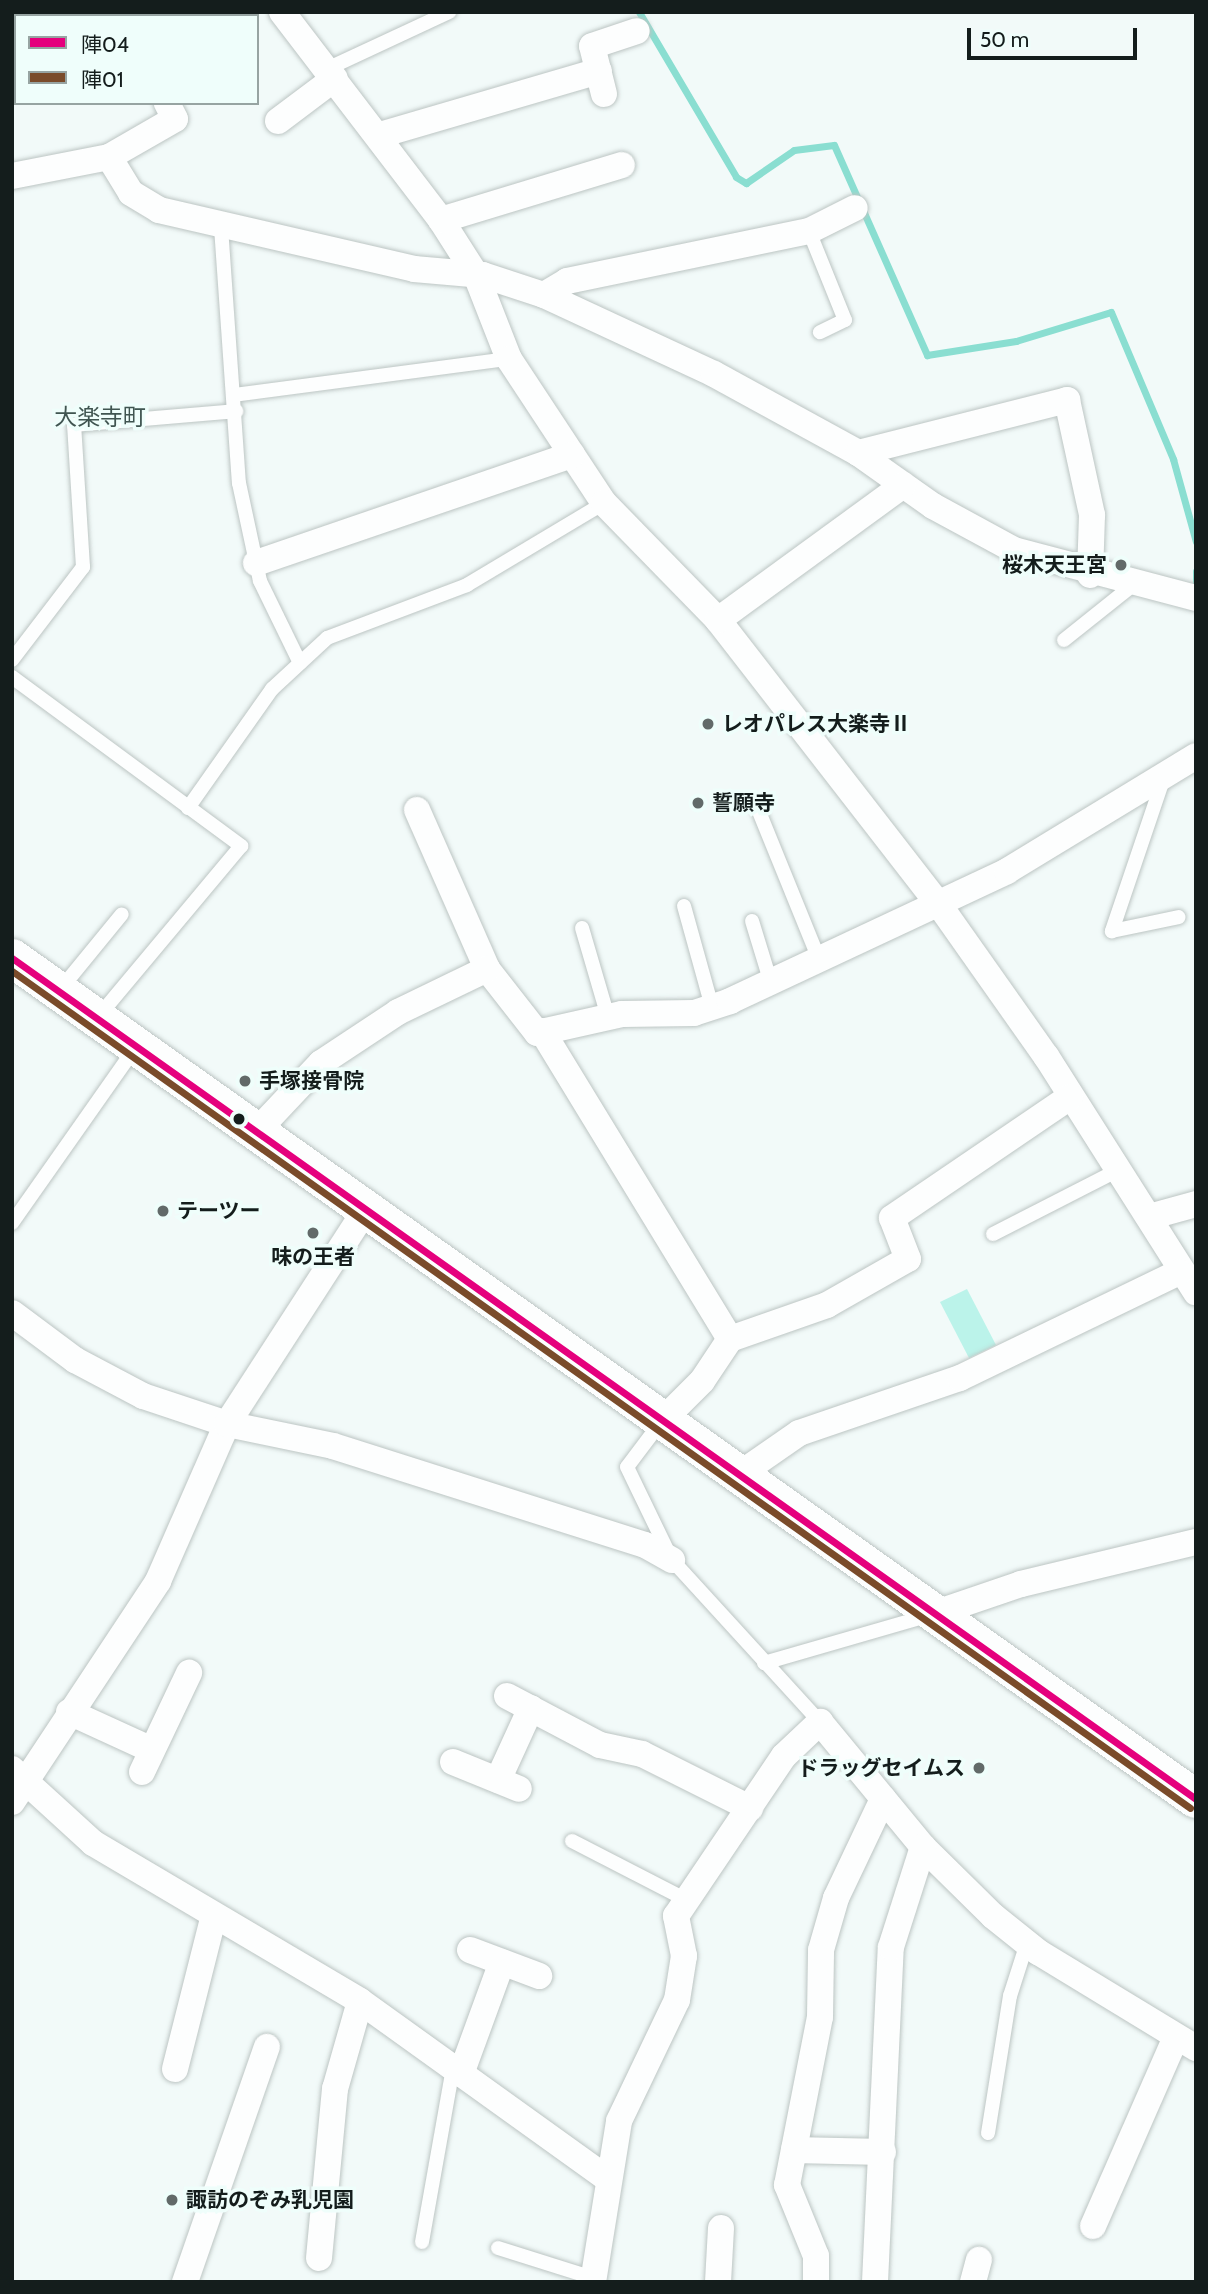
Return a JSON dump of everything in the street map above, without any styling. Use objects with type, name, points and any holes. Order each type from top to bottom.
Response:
[{"type":"main road","points":[[12,958],[363,1212],[1196,1798]]},
{"type":"street","points":[[282,12],[380,135],[441,220],[475,275],[509,359],[604,503],[718,620],[940,906],[1120,1169],[1179,1272],[1196,1292]]},
{"type":"street","points":[[380,135],[601,82],[592,46],[637,32]]},
{"type":"street","points":[[278,121],[331,74]]},
{"type":"street","points":[[12,176],[109,157],[175,119],[168,105]]},
{"type":"street","points":[[109,157],[131,193],[159,210],[221,228],[305,240],[414,269],[475,275],[544,295],[714,374],[858,453],[903,485],[1014,550],[1090,575],[1196,598]]},
{"type":"street","points":[[441,220],[622,165]]},
{"type":"street","points":[[544,295],[567,281],[809,231],[855,208]]},
{"type":"street","points":[[858,453],[1067,400],[1092,515],[1090,575]]},
{"type":"street","points":[[256,563],[572,456]]},
{"type":"street","points":[[718,620],[903,485]]},
{"type":"street","points":[[417,810],[487,969],[537,1033],[608,1017],[712,1007],[771,983],[940,906],[1196,756]]},
{"type":"street","points":[[255,1133],[321,1063],[398,1012],[487,969]]},
{"type":"street","points":[[542,1031],[730,1339]]},
{"type":"street","points":[[661,1422],[702,1381],[730,1339],[827,1305],[908,1259],[892,1218],[1070,1097]]},
{"type":"street","points":[[1149,1217],[1196,1204]]},
{"type":"street","points":[[12,1802],[18,1774],[69,1712],[158,1581],[227,1424],[363,1212]]},
{"type":"street","points":[[737,1476],[799,1433],[961,1378],[1179,1272]]},
{"type":"street","points":[[12,1313],[75,1360],[142,1396],[227,1424],[333,1446],[645,1545],[672,1560]]},
{"type":"street","points":[[933,1614],[1021,1584],[1196,1542]]},
{"type":"street","points":[[69,1712],[147,1761],[189,1673]]},
{"type":"street","points":[[453,1762],[508,1784],[519,1702],[750,1808]]},
{"type":"street","points":[[593,2280],[606,2178],[619,2121],[677,2000],[684,1956],[676,1916],[784,1756],[820,1722],[923,1847],[1027,1943],[1186,2043],[1093,2226]]},
{"type":"street","points":[[18,1774],[93,1843],[214,1919],[360,2001],[606,2178]]},
{"type":"street","points":[[816,2282],[816,2256],[788,2185],[820,2017],[821,1950],[836,1898],[883,1799]]},
{"type":"street","points":[[875,2282],[891,1947],[923,1847]]},
{"type":"street","points":[[175,2070],[214,1919]]},
{"type":"street","points":[[470,1950],[539,1976]]},
{"type":"street","points":[[457,2071],[502,1962]]},
{"type":"street","points":[[319,2258],[335,2089],[360,2001]]},
{"type":"street","points":[[185,2282],[267,2048]]},
{"type":"street","points":[[794,2150],[883,2152]]},
{"type":"street","points":[[718,2282],[721,2228]]},
{"type":"lane","points":[[331,74],[449,12]]},
{"type":"lane","points":[[221,228],[239,483],[256,563],[300,663]]},
{"type":"lane","points":[[809,231],[845,320],[820,332]]},
{"type":"lane","points":[[234,395],[509,359]]},
{"type":"lane","points":[[12,660],[83,567],[74,425],[236,411]]},
{"type":"lane","points":[[188,808],[272,689],[327,638],[467,585],[604,503]]},
{"type":"lane","points":[[1064,640],[1133,585]]},
{"type":"lane","points":[[12,677],[242,846],[96,1019]]},
{"type":"lane","points":[[1165,776],[1112,931],[1179,918]]},
{"type":"lane","points":[[756,804],[820,961]]},
{"type":"lane","points":[[684,906],[712,1007]]},
{"type":"lane","points":[[58,992],[122,914]]},
{"type":"lane","points":[[752,921],[771,983]]},
{"type":"lane","points":[[582,928],[608,1017]]},
{"type":"lane","points":[[12,1223],[135,1048]]},
{"type":"lane","points":[[993,1234],[1120,1169]]},
{"type":"lane","points":[[661,1422],[627,1467],[672,1560],[820,1722]]},
{"type":"lane","points":[[764,1663],[933,1614]]},
{"type":"lane","points":[[572,1841],[687,1900]]},
{"type":"lane","points":[[988,2133],[1010,1996],[1027,1943]]},
{"type":"lane","points":[[422,2242],[457,2071]]},
{"type":"lane","points":[[498,2248],[593,2280]]},
{"type":"green space","points":[[967,1289],[996,1345],[969,1358],[940,1302]]},
{"type":"waterway","points":[[639,12],[736,177],[746,183],[794,150],[834,145],[927,355],[1016,341],[1111,312],[1173,459],[1196,542]]},
{"type":"waterway","points":[[1196,571],[1196,584]]},
{"type":"transit line","name":"陣04","points":[[12,958],[1196,1799]]},
{"type":"transit line","name":"陣01","points":[[12,971],[1190,1808]]},
{"type":"place","name":"桜木天王宮","points":[[1121,565]]},
{"type":"place","name":"レオパレス大楽寺Ⅱ","points":[[708,724]]},
{"type":"place","name":"誓願寺","points":[[698,803]]},
{"type":"place","name":"手塚接骨院","points":[[245,1081]]},
{"type":"place","name":"テーツー","points":[[163,1211]]},
{"type":"place","name":"味の王者","points":[[313,1233]]},
{"type":"place","name":"ドラッグセイムス","points":[[979,1768]]},
{"type":"place","name":"諏訪のぞみ乳児園","points":[[172,2200]]},
{"type":"district","name":"大楽寺町","points":[[100,417]]}]
